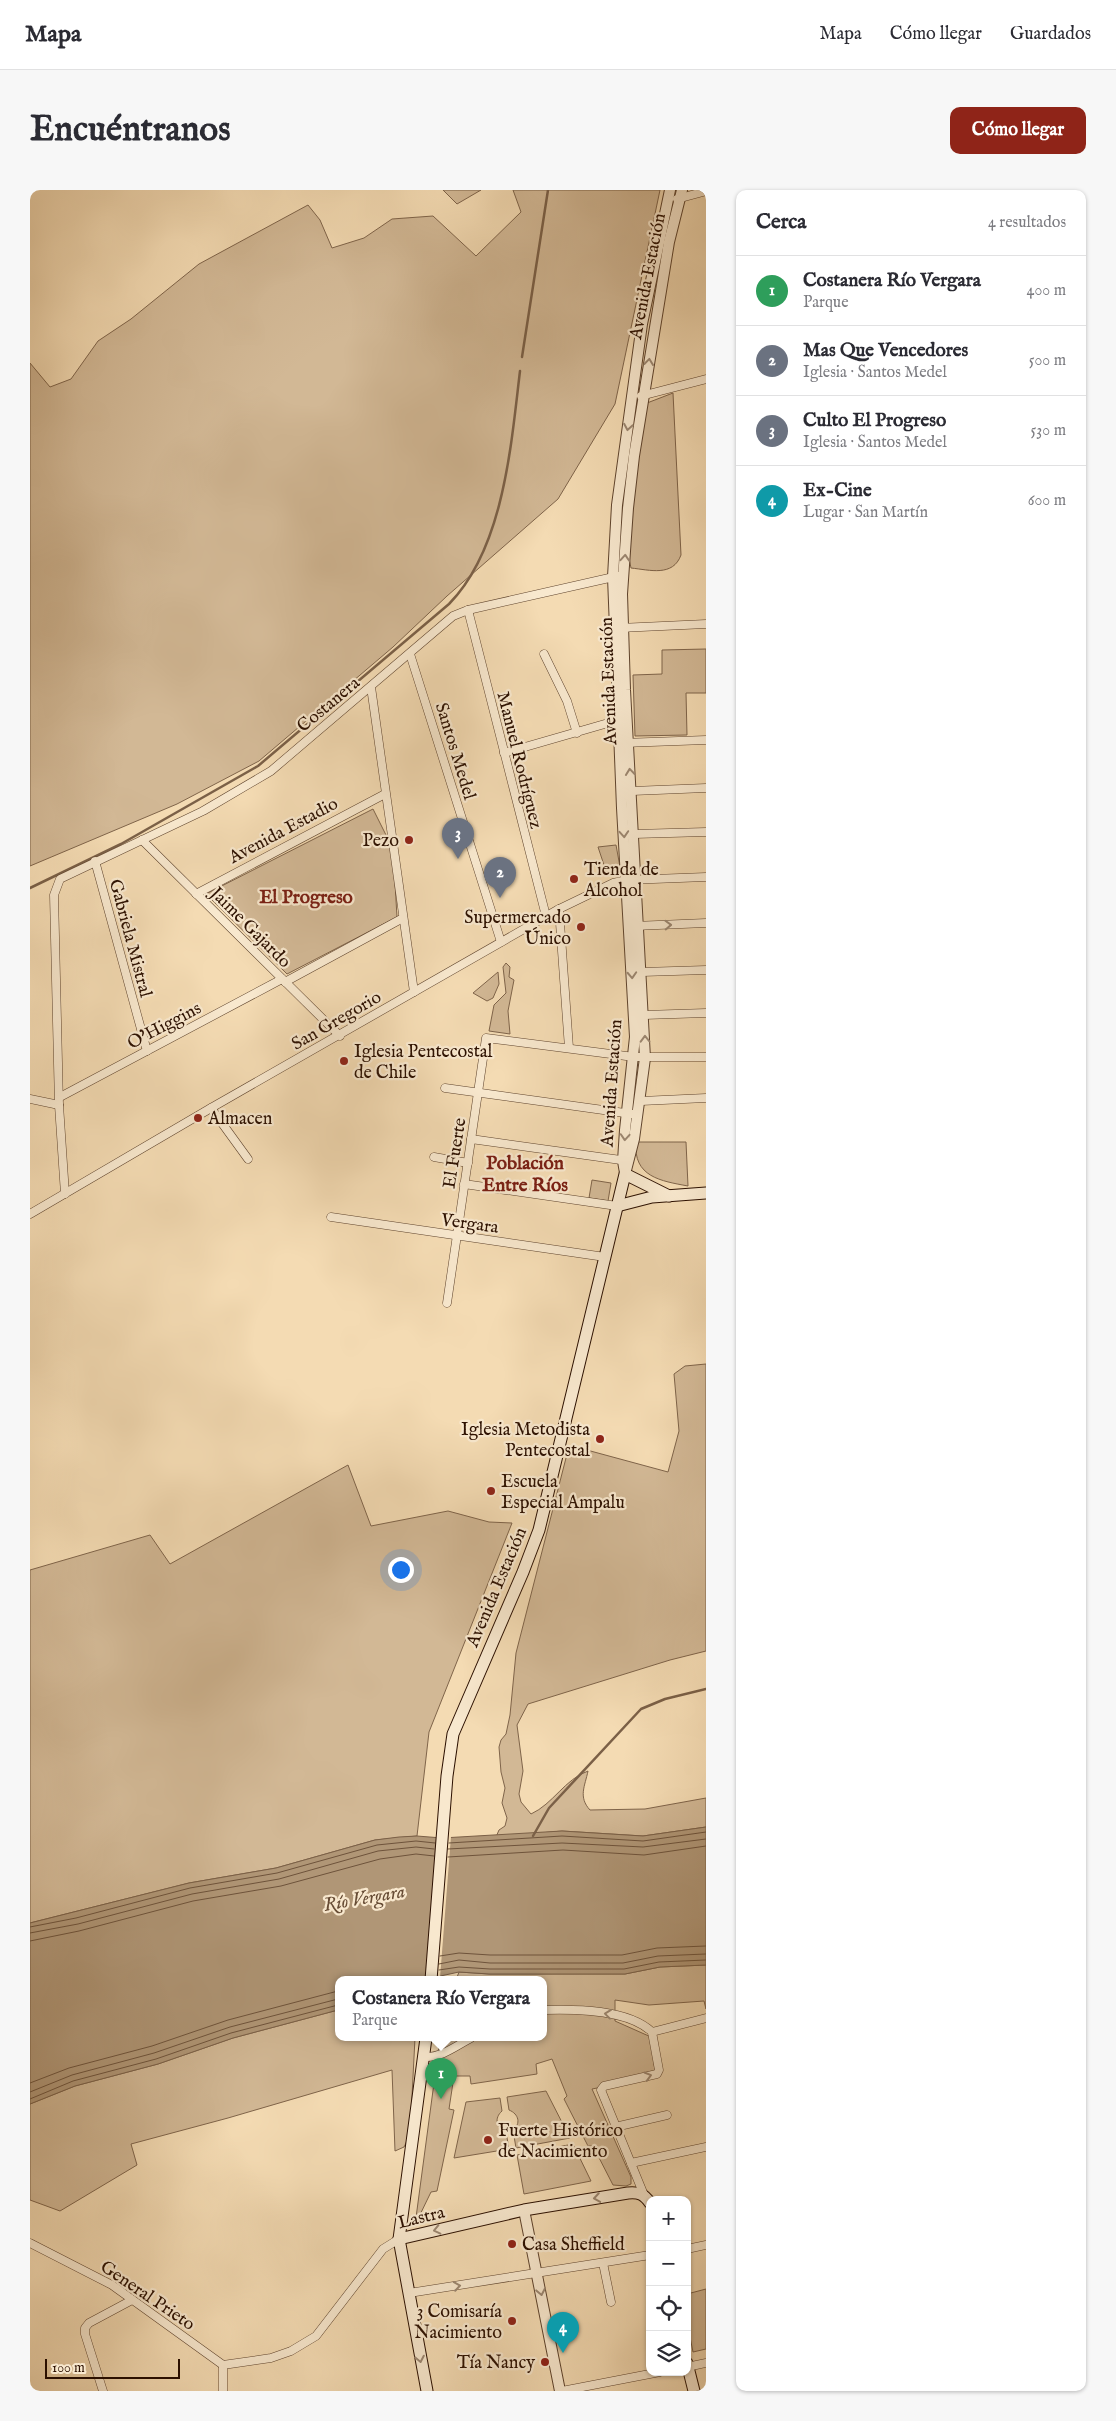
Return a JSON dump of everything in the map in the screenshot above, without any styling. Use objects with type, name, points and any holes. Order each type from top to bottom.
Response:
[{"type":"main road","points":[[626,1174],[669,1196]]},
{"type":"main road","name":"Avenida Estación","points":[[431,1976],[447,1776],[453,1734],[523,1572],[539,1530],[626,1174]]},
{"type":"main road","points":[[618,1206],[642,1198],[706,1193]]},
{"type":"main road","points":[[426,2041],[399,2240],[427,2391]]},
{"type":"main road","name":"Lastra","points":[[399,2240],[524,2210],[637,2192],[646,2198]]},
{"type":"main road","points":[[690,2376],[694,2391]]},
{"type":"street","name":"Avenida Estación","points":[[626,1174],[627,1114],[635,1037],[635,926],[623,743],[618,628],[617,505],[623,454],[634,396],[642,324],[670,190]]},
{"type":"street","points":[[668,201],[681,194],[706,191]]},
{"type":"street","name":"Avenida Estación","points":[[618,576],[645,396],[652,333],[669,242],[681,194]]},
{"type":"street","points":[[634,396],[645,396],[706,379]]},
{"type":"street","name":"Costanera","points":[[59,1101],[54,895],[58,882],[66,875],[237,793],[271,771],[453,616],[468,610],[618,576]]},
{"type":"street","name":"Manuel Rodríguez","points":[[468,610],[546,916]]},
{"type":"street","points":[[618,628],[706,624]]},
{"type":"street","name":"Santos Medel","points":[[410,654],[501,942]]},
{"type":"street","points":[[544,654],[568,701],[577,733]]},
{"type":"street","points":[[371,687],[414,992]]},
{"type":"street","points":[[504,753],[622,719]]},
{"type":"street","points":[[623,743],[706,740]]},
{"type":"street","name":"Avenida Estación","points":[[623,743],[632,791],[634,834],[632,879]]},
{"type":"street","points":[[632,791],[706,788]]},
{"type":"street","name":"Avenida Estadio","points":[[196,894],[385,794]]},
{"type":"street","points":[[634,834],[706,832]]},
{"type":"street","name":"Jaime Gajardo","points":[[142,840],[340,1036]]},
{"type":"street","name":"Gabriela Mistral","points":[[95,862],[147,1051]]},
{"type":"street","name":"San Gregorio","points":[[30,1214],[559,909],[613,883],[632,879],[706,877]]},
{"type":"street","points":[[559,909],[569,1048],[645,1058],[706,1057]]},
{"type":"street","name":"O'Higgins","points":[[59,1101],[147,1051],[403,918]]},
{"type":"street","points":[[635,926],[706,923]]},
{"type":"street","name":"Avenida Estación","points":[[627,1161],[639,1114],[645,1058],[642,972],[635,926]]},
{"type":"street","points":[[642,972],[706,970]]},
{"type":"street","points":[[644,1015],[706,1013]]},
{"type":"street","name":"El Fuerte","points":[[447,1303],[486,1038],[569,1048]]},
{"type":"street","points":[[445,1088],[627,1114],[639,1114]]},
{"type":"street","points":[[641,1101],[706,1098]]},
{"type":"street","points":[[30,1099],[59,1101],[65,1194]]},
{"type":"street","points":[[211,1108],[248,1159]]},
{"type":"street","points":[[471,1138],[627,1161]]},
{"type":"street","points":[[434,1157],[468,1163]]},
{"type":"street","points":[[464,1184],[618,1206]]},
{"type":"street","name":"Vergara","points":[[331,1217],[605,1257]]},
{"type":"street","points":[[547,2010],[613,2014],[644,2025],[652,2032],[659,2070],[657,2074],[602,2088],[601,2091],[646,2197]]},
{"type":"street","points":[[652,2032],[706,2018]]},
{"type":"street","points":[[424,2057],[432,2058],[466,2041]]},
{"type":"street","points":[[615,2127],[667,2116]]},
{"type":"street","points":[[631,2163],[706,2147]]},
{"type":"street","points":[[524,2210],[561,2391],[646,2375]]},
{"type":"street","name":"Lastra","points":[[223,2365],[272,2358],[291,2351],[316,2336],[383,2249],[399,2240]]},
{"type":"street","name":"General Prieto","points":[[30,2243],[112,2285],[223,2365]]},
{"type":"street","points":[[691,2248],[706,2245]]},
{"type":"street","points":[[409,2293],[646,2256]]},
{"type":"street","points":[[603,2263],[612,2302]]},
{"type":"street","points":[[103,2391],[85,2334],[85,2328],[90,2322],[132,2300]]},
{"type":"street","points":[[691,2365],[706,2363]]},
{"type":"street","points":[[223,2365],[223,2391]]},
{"type":"shaded area","points":[[443,190],[481,190],[457,204]]},
{"type":"shaded area","points":[[513,190],[660,190],[615,404],[558,499],[447,596],[393,647],[259,761],[177,804],[30,866],[30,363],[50,387],[71,379],[98,341],[131,319],[199,264],[308,205],[320,220],[332,248],[364,238],[392,219],[433,216],[476,256],[521,212]]},
{"type":"shaded area","points":[[673,393],[681,555],[672,567],[660,571],[631,568],[629,558],[634,485],[647,403]]},
{"type":"shaded area","points":[[706,649],[706,693],[686,693],[687,735],[635,736],[633,675],[662,674],[662,650]]},
{"type":"shaded area","points":[[373,809],[393,849],[397,917],[287,974],[206,894]]},
{"type":"shaded area","points":[[616,845],[620,867],[607,874],[598,847]]},
{"type":"shaded area","points":[[506,963],[510,967],[509,977],[514,980],[508,1011],[510,1034],[489,1031],[494,1005],[506,993],[503,967]]},
{"type":"shaded area","points":[[498,972],[499,984],[493,998],[487,1001],[473,993]]},
{"type":"shaded area","points":[[636,1142],[686,1142],[688,1186],[659,1179],[644,1170],[636,1154]]},
{"type":"shaded area","points":[[592,1180],[611,1183],[608,1201],[589,1198]]},
{"type":"shaded area","points":[[706,1364],[706,1651],[670,1660],[528,1704],[517,1725],[523,1771],[519,1794],[521,1802],[531,1814],[539,1810],[572,1780],[588,1771],[583,1796],[590,1810],[645,1809],[706,1798],[706,1827],[643,1836],[562,1831],[496,1837],[499,1830],[505,1826],[507,1818],[502,1803],[505,1788],[501,1772],[499,1747],[501,1740],[506,1734],[510,1715],[516,1653],[566,1458],[572,1446],[668,1472],[679,1431],[674,1374],[685,1366]]},
{"type":"shaded area","points":[[348,1465],[371,1526],[448,1511],[489,1522],[512,1523],[429,1732],[417,1836],[375,1840],[276,1868],[189,1883],[30,1923],[30,1570],[150,1535],[170,1564]]},
{"type":"shaded area","points":[[706,1965],[706,2009],[704,2001],[649,2005],[615,2000],[615,2021],[651,2037],[655,2071],[643,2079],[592,2089],[631,2177],[631,2184],[626,2186],[613,2185],[593,2146],[588,2146],[564,2099],[567,2096],[552,2059],[536,2064],[537,2074],[471,2084],[470,2076],[454,2076],[449,2109],[454,2110],[437,2191],[431,2192],[415,2225],[440,2041],[547,2041],[547,1976],[458,1976],[459,1972],[490,1974],[625,1974],[660,1967]]},
{"type":"shaded area","points":[[335,2011],[335,2041],[415,2041],[410,2135],[404,2147],[395,2151],[392,2070],[131,2144],[137,2165],[60,2211],[30,2200],[30,2104],[75,2086],[158,2064],[233,2038]]},
{"type":"shaded area","points":[[546,2091],[570,2138],[516,2148],[513,2130],[516,2128],[518,2119],[509,2110],[507,2097]]},
{"type":"shaded area","points":[[500,2098],[502,2111],[499,2114],[497,2123],[506,2132],[509,2149],[454,2158],[466,2102]]},
{"type":"shaded area","points":[[573,2144],[591,2181],[524,2194],[517,2155]]},
{"type":"shaded area","points":[[706,2289],[706,2349],[693,2352],[691,2342],[691,2293]]},
{"type":"water","name":"Río Vergara","points":[[706,1827],[706,1965],[660,1967],[625,1974],[489,1974],[459,1972],[440,1976],[335,1976],[335,2011],[233,2038],[158,2064],[75,2086],[30,2104],[30,1923],[189,1883],[276,1868],[375,1840],[417,1836],[442,1838],[562,1831],[643,1836]]},
{"type":"pier","points":[[437,1835],[451,1836],[440,1976],[425,1976]]},
{"type":"waterway","points":[[522,357],[548,190]]},
{"type":"waterway","points":[[30,888],[121,844],[258,766],[449,604],[467,581],[482,554],[493,525],[502,494],[508,462],[520,371]]},
{"type":"waterway","points":[[533,1836],[549,1808],[641,1709],[665,1699],[706,1689]]},
{"type":"place","name":"Pezo","points":[[409,840]]},
{"type":"place","name":"Culto El Progreso","points":[[458,859]]},
{"type":"place","name":"Tienda de Alcohol","points":[[574,879]]},
{"type":"place","name":"Mas Que Vencedores","points":[[500,898]]},
{"type":"place","name":"Supermercado Único","points":[[581,927]]},
{"type":"place","name":"Iglesia Pentecostal de Chile","points":[[344,1061]]},
{"type":"place","name":"Almacen","points":[[198,1118]]},
{"type":"place","name":"Iglesia Metodista Pentecostal","points":[[600,1439]]},
{"type":"place","name":"Escuela Especial Ampalu","points":[[491,1491]]},
{"type":"place","name":"Costanera Río Vergara","points":[[441,2099]]},
{"type":"place","name":"Fuerte Histórico de Nacimiento","points":[[488,2140]]},
{"type":"place","name":"Casa Sheffield","points":[[512,2244]]},
{"type":"place","name":"3 Comisaría Nacimiento","points":[[512,2321]]},
{"type":"place","name":"Ex-Cine","points":[[563,2353]]},
{"type":"place","name":"Tía Nancy","points":[[545,2362]]},
{"type":"district","name":"El Progreso","points":[[306,896]]},
{"type":"district","name":"Población Entre Ríos","points":[[525,1173]]}]
